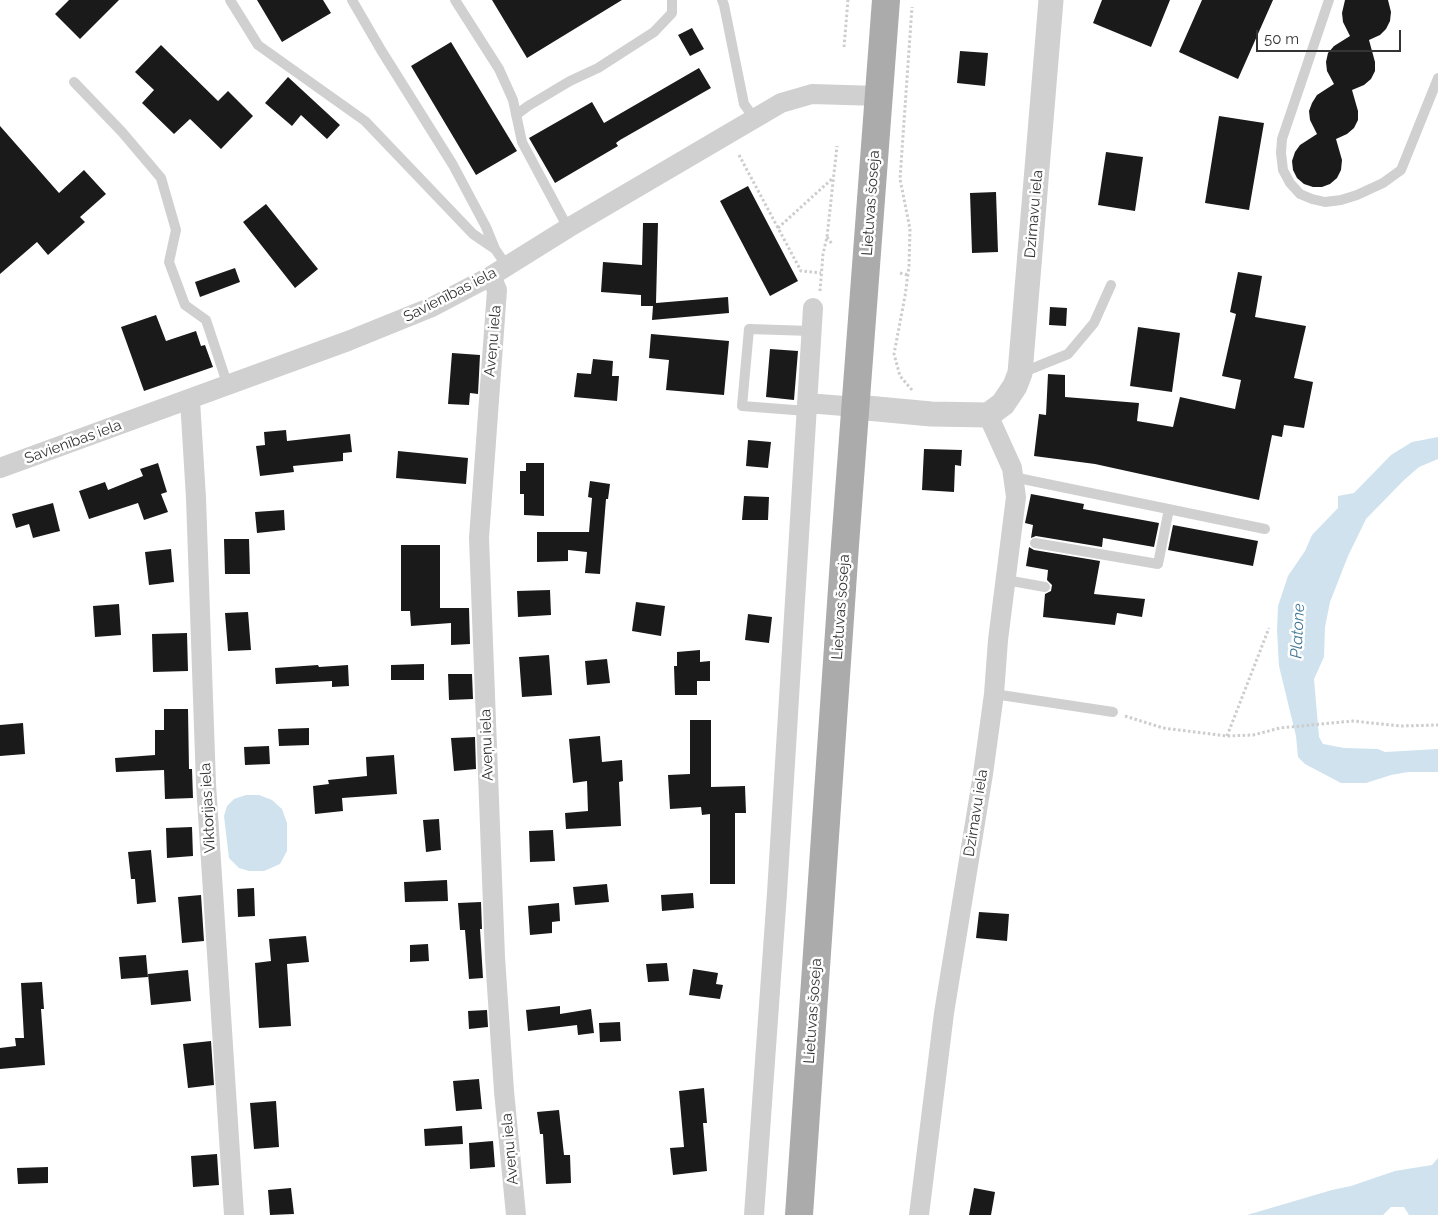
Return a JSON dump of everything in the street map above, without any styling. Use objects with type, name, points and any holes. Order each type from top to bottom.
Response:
[{"type":"main road","name":"Lietuvas šoseja","points":[[799,1215],[886,0]]},
{"type":"street","name":"Dzirnavu iela","points":[[919,1215],[944,1013],[994,694],[998,640],[1016,497],[1012,468],[988,415],[1003,404],[1015,386],[1020,373],[1051,0]]},
{"type":"street","name":"Savienības iela","points":[[0,468],[228,386],[390,325],[432,307],[497,263],[568,228],[781,103],[812,94],[879,96]]},
{"type":"street","name":"Aveņu iela","points":[[497,263],[497,290],[479,538],[496,957],[504,1091],[516,1215]]},
{"type":"street","points":[[754,1215],[777,893],[813,308]]},
{"type":"street","name":"Viktorijas iela","points":[[190,400],[196,498],[206,784],[234,1215]]},
{"type":"street","points":[[807,407],[856,407],[931,414],[988,415]]},
{"type":"lane","points":[[230,0],[258,45],[365,121],[473,234],[497,263]]},
{"type":"lane","points":[[352,0],[453,166],[486,227],[497,263]]},
{"type":"lane","points":[[455,0],[499,69],[513,100],[522,142],[568,228]]},
{"type":"lane","points":[[516,115],[570,81],[598,68],[654,32],[672,12],[672,0]]},
{"type":"lane","points":[[722,0],[744,104],[754,118]]},
{"type":"lane","points":[[1329,0],[1282,139],[1281,153],[1284,170],[1290,183],[1300,194],[1312,200],[1325,202],[1341,200],[1357,195],[1382,183],[1401,170],[1438,78]]},
{"type":"lane","points":[[74,82],[122,132],[161,178],[176,230],[169,262],[185,305],[206,320],[228,386]]},
{"type":"lane","points":[[1020,373],[1068,354],[1094,323],[1111,285]]},
{"type":"lane","points":[[807,407],[742,406],[749,329],[811,331]]},
{"type":"lane","points":[[1013,477],[1265,529]]},
{"type":"lane","points":[[1035,543],[1158,564],[1169,509]]},
{"type":"lane","points":[[1006,580],[1045,586]]},
{"type":"lane","points":[[994,694],[1113,712]]},
{"type":"path","points":[[844,48],[848,0]]},
{"type":"path","points":[[912,7],[900,179],[910,229],[908,275],[894,354],[900,376],[912,390]]},
{"type":"path","points":[[813,308],[819,301],[837,146]]},
{"type":"path","points":[[739,155],[801,271],[821,273]]},
{"type":"path","points":[[778,228],[833,178]]},
{"type":"path","points":[[827,237],[832,244]]},
{"type":"path","points":[[900,273],[908,275]]},
{"type":"path","points":[[1227,736],[1269,628]]},
{"type":"path","points":[[1113,712],[1163,728],[1227,736],[1253,735],[1280,728],[1333,722],[1353,721],[1401,726],[1438,725]]},
{"type":"water","name":"Platone","points":[[1438,437],[1438,459],[1419,467],[1366,519],[1348,556],[1330,602],[1325,627],[1324,657],[1314,679],[1319,737],[1323,744],[1344,748],[1378,749],[1385,752],[1438,749],[1438,772],[1408,772],[1366,783],[1341,783],[1305,764],[1298,757],[1296,736],[1279,666],[1278,606],[1288,576],[1305,551],[1312,535],[1338,508],[1338,496],[1354,493],[1391,455],[1412,442]]},
{"type":"water","points":[[246,795],[259,795],[272,800],[282,809],[287,823],[287,851],[280,864],[264,871],[249,871],[239,868],[229,858],[224,816],[227,806],[234,799]]},
{"type":"water","points":[[1438,1158],[1438,1215],[1409,1215],[1404,1207],[1391,1207],[1383,1215],[1247,1215],[1351,1186],[1395,1171],[1432,1165]]},
{"type":"building","points":[[69,0],[119,0],[80,39],[55,14]]},
{"type":"building","points":[[257,0],[323,0],[331,13],[282,42]]},
{"type":"building","points":[[492,0],[622,0],[527,58]]},
{"type":"building","points":[[1102,0],[1170,0],[1151,47],[1093,23]]},
{"type":"building","points":[[1202,0],[1273,0],[1238,79],[1179,52]]},
{"type":"building","points":[[1345,0],[1388,0],[1391,12],[1390,21],[1380,35],[1369,40],[1375,62],[1375,71],[1371,79],[1364,85],[1352,90],[1358,111],[1358,120],[1354,128],[1336,139],[1342,160],[1341,170],[1337,178],[1330,184],[1322,187],[1313,187],[1304,184],[1297,178],[1293,170],[1292,161],[1300,145],[1317,134],[1310,120],[1309,111],[1312,103],[1317,95],[1334,84],[1327,71],[1328,53],[1334,46],[1350,36],[1343,22],[1342,13]]},
{"type":"building","points":[[692,28],[704,49],[690,56],[678,35]]},
{"type":"building","points":[[451,42],[517,151],[476,175],[411,66]]},
{"type":"building","points":[[161,45],[218,101],[228,91],[253,116],[221,149],[190,119],[174,134],[142,103],[154,90],[135,72]]},
{"type":"building","points":[[960,51],[988,53],[985,86],[957,83]]},
{"type":"building","points":[[699,68],[711,88],[620,140],[616,143],[618,146],[555,183],[529,138],[592,102],[604,123]]},
{"type":"building","points":[[288,77],[340,125],[327,139],[301,115],[292,126],[265,103]]},
{"type":"building","points":[[1219,116],[1264,123],[1249,210],[1205,203]]},
{"type":"building","points":[[0,126],[59,193],[84,170],[106,194],[80,217],[85,222],[48,255],[37,242],[0,274]]},
{"type":"building","points":[[1106,152],[1143,157],[1135,211],[1098,205]]},
{"type":"building","points":[[748,186],[798,281],[770,296],[720,201]]},
{"type":"building","points":[[996,192],[998,252],[972,253],[970,193]]},
{"type":"building","points":[[266,204],[318,269],[295,288],[243,222]]},
{"type":"building","points":[[643,223],[658,223],[656,303],[728,297],[729,313],[652,320],[653,306],[641,306],[641,295],[601,292],[603,262],[642,265]]},
{"type":"building","points":[[235,268],[240,282],[200,297],[195,282]]},
{"type":"building","points":[[1238,272],[1262,276],[1255,317],[1306,326],[1294,378],[1313,382],[1304,428],[1284,425],[1282,437],[1272,435],[1259,500],[1095,464],[1034,456],[1039,414],[1046,415],[1048,374],[1065,375],[1065,397],[1139,403],[1137,421],[1173,427],[1180,397],[1235,409],[1241,380],[1222,376],[1236,314],[1230,312]]},
{"type":"building","points":[[1050,307],[1067,308],[1066,326],[1049,325]]},
{"type":"building","points":[[156,315],[166,341],[196,331],[201,346],[205,345],[213,367],[144,391],[121,327]]},
{"type":"building","points":[[1138,327],[1180,333],[1172,392],[1130,386]]},
{"type":"building","points":[[651,334],[729,341],[724,395],[666,390],[669,360],[649,358]]},
{"type":"building","points":[[770,349],[798,351],[794,400],[766,397]]},
{"type":"building","points":[[452,353],[480,355],[478,394],[470,393],[469,405],[448,404]]},
{"type":"building","points":[[593,359],[613,361],[612,376],[619,376],[617,401],[574,397],[577,373],[591,374]]},
{"type":"building","points":[[286,430],[287,441],[350,434],[352,452],[343,453],[343,461],[293,466],[294,472],[260,476],[256,446],[265,445],[264,432]]},
{"type":"building","points":[[748,440],[771,442],[768,468],[746,466]]},
{"type":"building","points":[[924,449],[962,450],[961,466],[955,465],[954,492],[922,490]]},
{"type":"building","points":[[398,451],[468,458],[466,484],[396,478]]},
{"type":"building","points":[[158,463],[167,492],[161,494],[168,512],[144,520],[138,503],[89,519],[79,491],[105,482],[108,490],[143,476],[140,469]]},
{"type":"building","points":[[526,463],[544,463],[544,516],[524,515],[524,494],[520,494],[520,471],[526,471]]},
{"type":"building","points":[[590,481],[610,484],[608,499],[606,499],[600,574],[585,573],[587,552],[568,550],[568,561],[537,562],[537,532],[589,532],[592,498],[588,497]]},
{"type":"building","points":[[1031,494],[1084,504],[1083,509],[1159,523],[1154,547],[1103,538],[1102,547],[1036,536],[1031,538],[1033,525],[1025,523]]},
{"type":"building","points":[[744,496],[769,497],[768,520],[742,520]]},
{"type":"building","points":[[53,503],[60,531],[33,538],[29,524],[16,528],[12,514]]},
{"type":"building","points":[[284,510],[285,530],[257,533],[255,512]]},
{"type":"building","points":[[1173,525],[1258,541],[1253,566],[1168,550]]},
{"type":"building","points":[[224,539],[249,539],[250,574],[225,574]]},
{"type":"building","points":[[401,545],[440,545],[440,608],[469,608],[470,644],[451,645],[451,623],[411,626],[410,611],[401,611]]},
{"type":"building","points":[[1029,547],[1034,550],[1100,561],[1094,594],[1145,599],[1142,617],[1117,613],[1115,625],[1043,617],[1045,594],[1051,591],[1052,585],[1047,580],[1048,570],[1026,566]]},
{"type":"building","points":[[171,549],[174,582],[149,585],[145,552]]},
{"type":"building","points":[[550,590],[551,615],[518,617],[517,591]]},
{"type":"building","points":[[636,602],[665,606],[661,636],[632,631]]},
{"type":"building","points":[[119,604],[121,635],[95,637],[93,606]]},
{"type":"building","points":[[248,612],[251,650],[228,651],[225,613]]},
{"type":"building","points":[[748,614],[772,617],[769,643],[745,640]]},
{"type":"building","points":[[187,633],[188,671],[153,672],[152,634]]},
{"type":"building","points":[[700,650],[700,662],[710,661],[710,681],[697,681],[697,695],[675,695],[674,666],[677,666],[677,652]]},
{"type":"building","points":[[549,655],[552,695],[522,697],[519,657]]},
{"type":"building","points":[[607,659],[610,683],[587,685],[585,661]]},
{"type":"building","points":[[424,664],[424,680],[391,680],[391,665]]},
{"type":"building","points":[[318,665],[319,667],[348,665],[349,686],[332,687],[332,681],[276,684],[275,668]]},
{"type":"building","points":[[448,674],[472,674],[473,699],[449,700]]},
{"type":"building","points":[[164,709],[188,709],[189,769],[192,769],[193,798],[165,799],[164,770],[116,772],[115,758],[155,755],[155,730],[164,730]]},
{"type":"building","points":[[690,720],[711,720],[711,787],[745,786],[746,813],[735,813],[735,884],[710,884],[710,814],[702,815],[701,807],[670,809],[668,775],[690,774]]},
{"type":"building","points":[[23,723],[25,754],[0,756],[0,725]]},
{"type":"building","points":[[309,728],[309,745],[279,746],[278,729]]},
{"type":"building","points":[[600,736],[602,762],[622,760],[623,781],[619,782],[621,826],[566,829],[565,813],[588,811],[587,781],[573,783],[569,739]]},
{"type":"building","points":[[475,737],[476,769],[454,771],[451,738]]},
{"type":"building","points":[[269,746],[270,764],[245,765],[244,747]]},
{"type":"building","points":[[394,755],[397,794],[342,798],[343,811],[315,814],[313,786],[329,784],[328,780],[367,776],[366,757]]},
{"type":"building","points":[[439,819],[441,850],[426,852],[423,820]]},
{"type":"building","points":[[192,827],[193,856],[167,858],[166,828]]},
{"type":"building","points":[[553,830],[555,861],[530,862],[529,831]]},
{"type":"building","points":[[151,850],[156,902],[137,904],[135,879],[131,879],[128,852]]},
{"type":"building","points":[[447,880],[448,901],[405,902],[404,882]]},
{"type":"building","points":[[607,884],[609,902],[575,905],[573,887]]},
{"type":"building","points":[[254,888],[255,916],[238,917],[237,889]]},
{"type":"building","points":[[693,893],[694,908],[662,911],[661,895]]},
{"type":"building","points":[[201,895],[204,941],[182,943],[178,897]]},
{"type":"building","points":[[481,902],[482,929],[480,929],[483,978],[469,979],[465,930],[460,930],[458,903]]},
{"type":"building","points":[[559,903],[560,921],[552,922],[552,933],[530,935],[528,906]]},
{"type":"building","points":[[979,912],[1009,914],[1007,941],[976,938]]},
{"type":"building","points":[[306,936],[309,962],[287,964],[291,1026],[259,1028],[255,963],[271,961],[269,939]]},
{"type":"building","points":[[428,944],[429,961],[410,962],[410,945]]},
{"type":"building","points":[[146,955],[148,977],[121,979],[119,957]]},
{"type":"building","points":[[667,963],[669,981],[648,982],[646,964]]},
{"type":"building","points":[[693,969],[718,973],[716,984],[723,985],[720,999],[689,995]]},
{"type":"building","points":[[188,970],[191,1001],[151,1005],[148,974]]},
{"type":"building","points":[[42,982],[44,1009],[41,1009],[45,1065],[0,1069],[0,1048],[16,1046],[15,1038],[24,1038],[21,983]]},
{"type":"building","points":[[560,1006],[560,1014],[591,1009],[594,1033],[578,1035],[577,1025],[528,1031],[526,1010]]},
{"type":"building","points":[[487,1010],[488,1027],[469,1029],[468,1011]]},
{"type":"building","points":[[620,1022],[621,1041],[600,1042],[599,1023]]},
{"type":"building","points":[[211,1041],[214,1085],[188,1088],[183,1044]]},
{"type":"building","points":[[479,1079],[482,1109],[456,1111],[453,1081]]},
{"type":"building","points":[[704,1088],[707,1123],[703,1123],[707,1171],[673,1175],[670,1148],[684,1147],[679,1091]]},
{"type":"building","points":[[276,1101],[279,1147],[254,1149],[250,1103]]},
{"type":"building","points":[[559,1110],[564,1155],[570,1155],[571,1183],[546,1184],[543,1134],[540,1134],[537,1112]]},
{"type":"building","points":[[462,1126],[463,1144],[425,1146],[424,1129]]},
{"type":"building","points":[[493,1141],[495,1167],[470,1169],[469,1143]]},
{"type":"building","points":[[217,1154],[219,1185],[193,1187],[191,1156]]},
{"type":"building","points":[[48,1167],[48,1183],[18,1184],[17,1168]]},
{"type":"building","points":[[291,1188],[294,1214],[270,1215],[268,1190]]},
{"type":"building","points":[[974,1188],[995,1192],[991,1215],[969,1215]]}]
